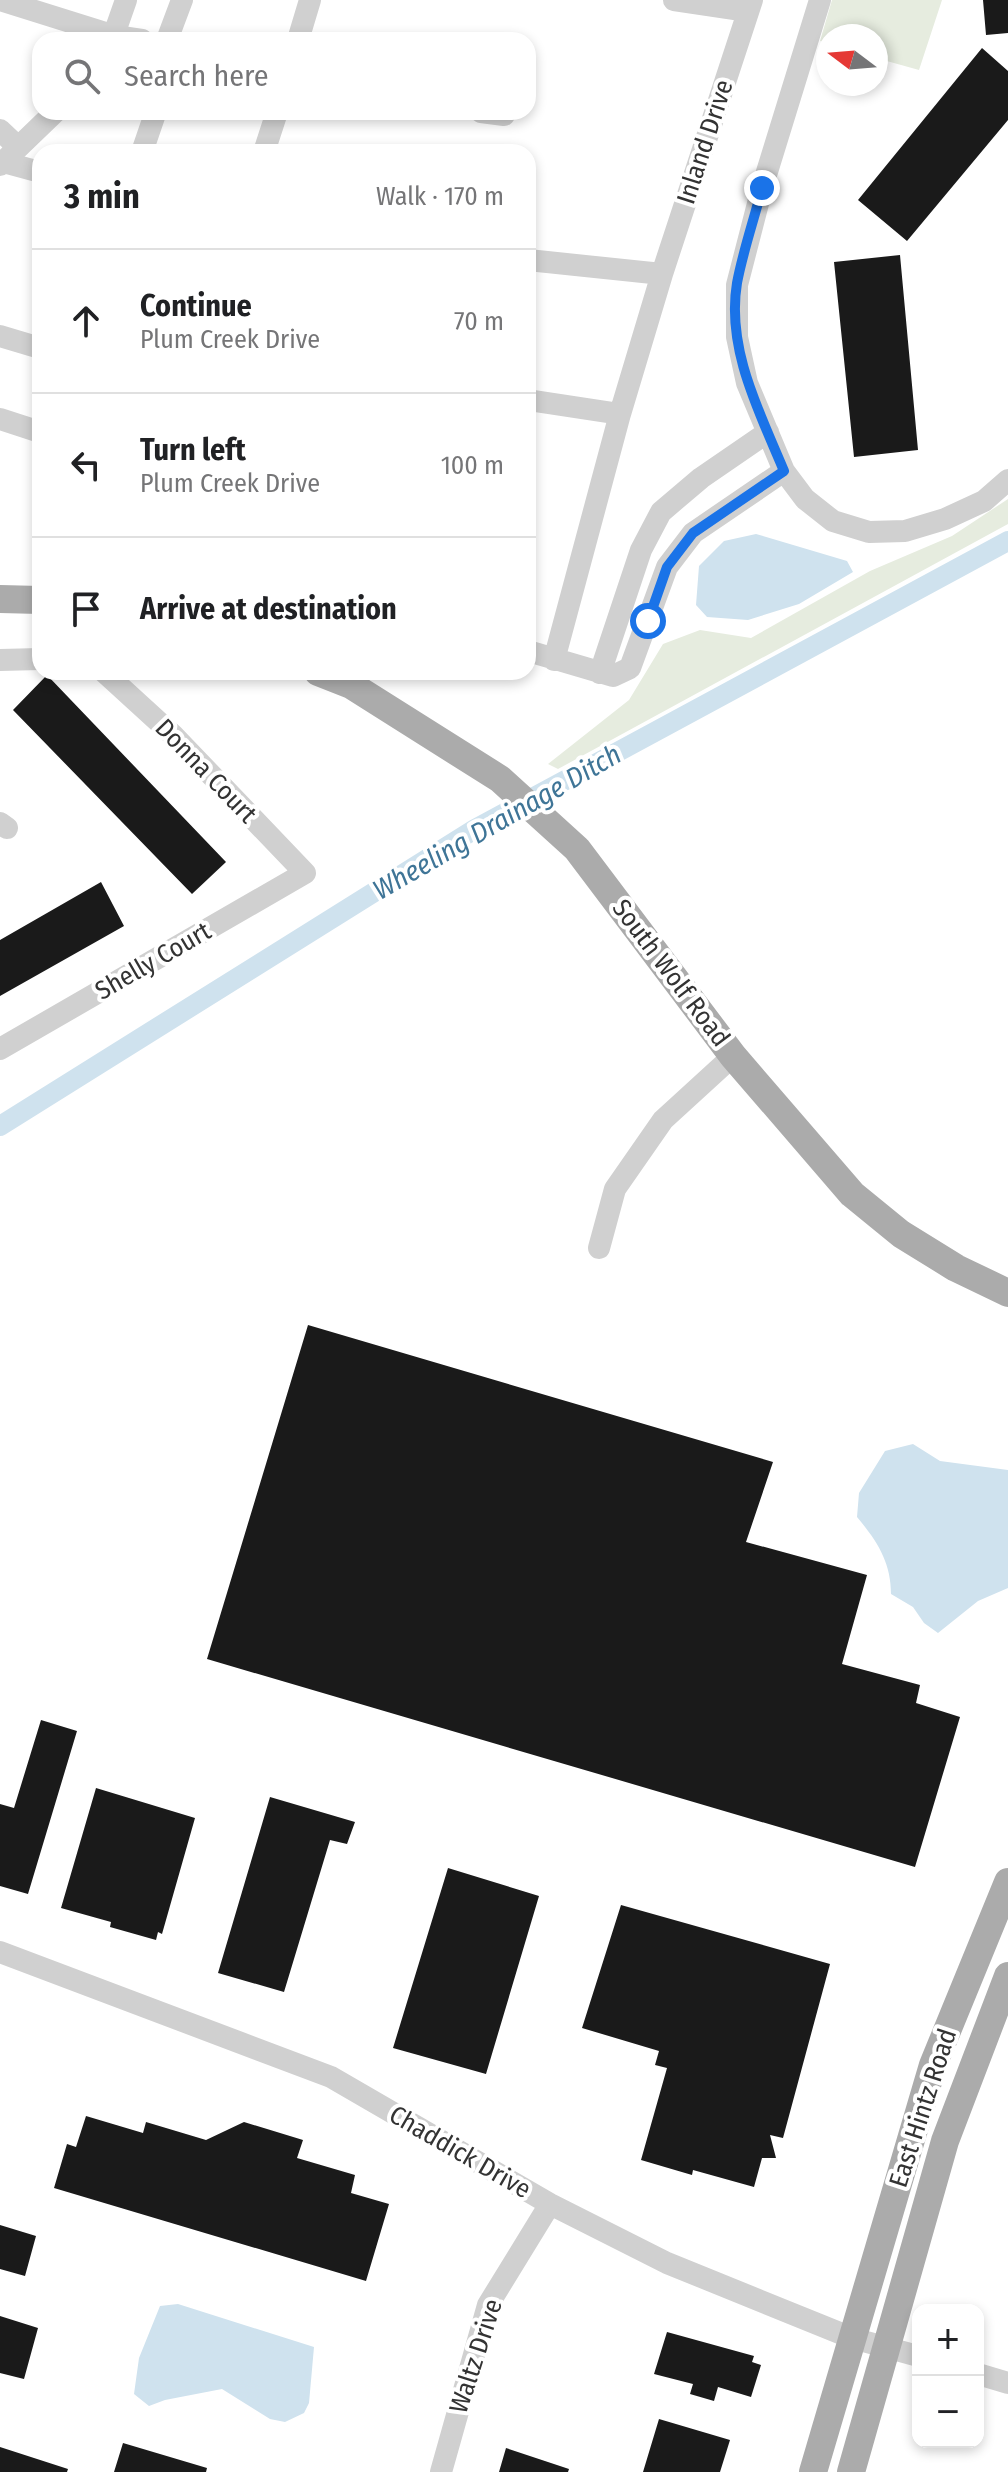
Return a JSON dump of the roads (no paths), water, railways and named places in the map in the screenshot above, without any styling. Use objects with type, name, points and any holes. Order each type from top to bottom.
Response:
[{"type":"main road","points":[[0,599],[32,600]]},
{"type":"main road","name":"South Wolf Road","points":[[357,680],[500,779],[577,849],[733,1056],[852,1194],[901,1234],[956,1268],[1008,1293]]},
{"type":"main road","name":"East Hintz Road","points":[[813,2472],[933,2065],[1008,1882]]},
{"type":"main road","name":"East Hintz Road","points":[[851,2472],[945,2141],[1008,1976]]},
{"type":"street","points":[[0,0],[95,32]]},
{"type":"street","points":[[115,32],[126,0]]},
{"type":"street","points":[[170,32],[182,0]]},
{"type":"street","points":[[300,32],[310,0]]},
{"type":"street","name":"Inland Drive","points":[[554,660],[620,414],[750,5],[674,0]]},
{"type":"street","points":[[820,0],[762,188],[737,285],[737,337],[747,383],[784,471],[805,499],[833,521],[869,532],[905,531],[945,519],[984,501],[1008,480]]},
{"type":"street","points":[[7,158],[47,120]]},
{"type":"street","points":[[145,144],[153,120]]},
{"type":"street","points":[[267,144],[274,120]]},
{"type":"street","points":[[0,130],[7,158]]},
{"type":"street","points":[[7,158],[32,169]]},
{"type":"street","points":[[536,261],[662,274]]},
{"type":"street","points":[[0,336],[32,346]]},
{"type":"street","points":[[536,401],[620,414]]},
{"type":"street","points":[[0,419],[32,429]]},
{"type":"street","points":[[606,674],[641,550],[661,512],[701,478],[768,432]]},
{"type":"street","points":[[536,654],[606,674],[630,668],[667,567],[693,533],[784,471]]},
{"type":"street","points":[[0,660],[32,659]]},
{"type":"street","name":"Donna Court","points":[[113,680],[173,735],[305,873]]},
{"type":"street","name":"Shelly Court","points":[[0,1049],[305,873]]},
{"type":"street","points":[[599,1248],[615,1189],[663,1120],[733,1056]]},
{"type":"street","name":"Chaddick Drive","points":[[0,1952],[331,2077],[550,2204],[667,2263],[852,2338],[912,2354]]},
{"type":"street","name":"Waltz Drive","points":[[441,2472],[488,2305],[550,2204]]},
{"type":"street","points":[[984,2376],[1008,2383]]},
{"type":"water","points":[[756,534],[847,561],[853,572],[799,604],[748,620],[707,617],[696,605],[699,566],[724,541]]},
{"type":"water","points":[[913,1444],[940,1461],[1008,1470],[1008,1588],[978,1601],[938,1633],[924,1623],[913,1607],[891,1594],[882,1552],[857,1517],[859,1493],[885,1451]]},
{"type":"water","points":[[178,2304],[314,2347],[309,2403],[304,2413],[285,2422],[270,2419],[222,2389],[149,2406],[134,2394],[139,2358],[160,2306]]},
{"type":"waterway","name":"Wheeling Drainage Ditch","points":[[0,1126],[475,829],[1008,541]]}]
